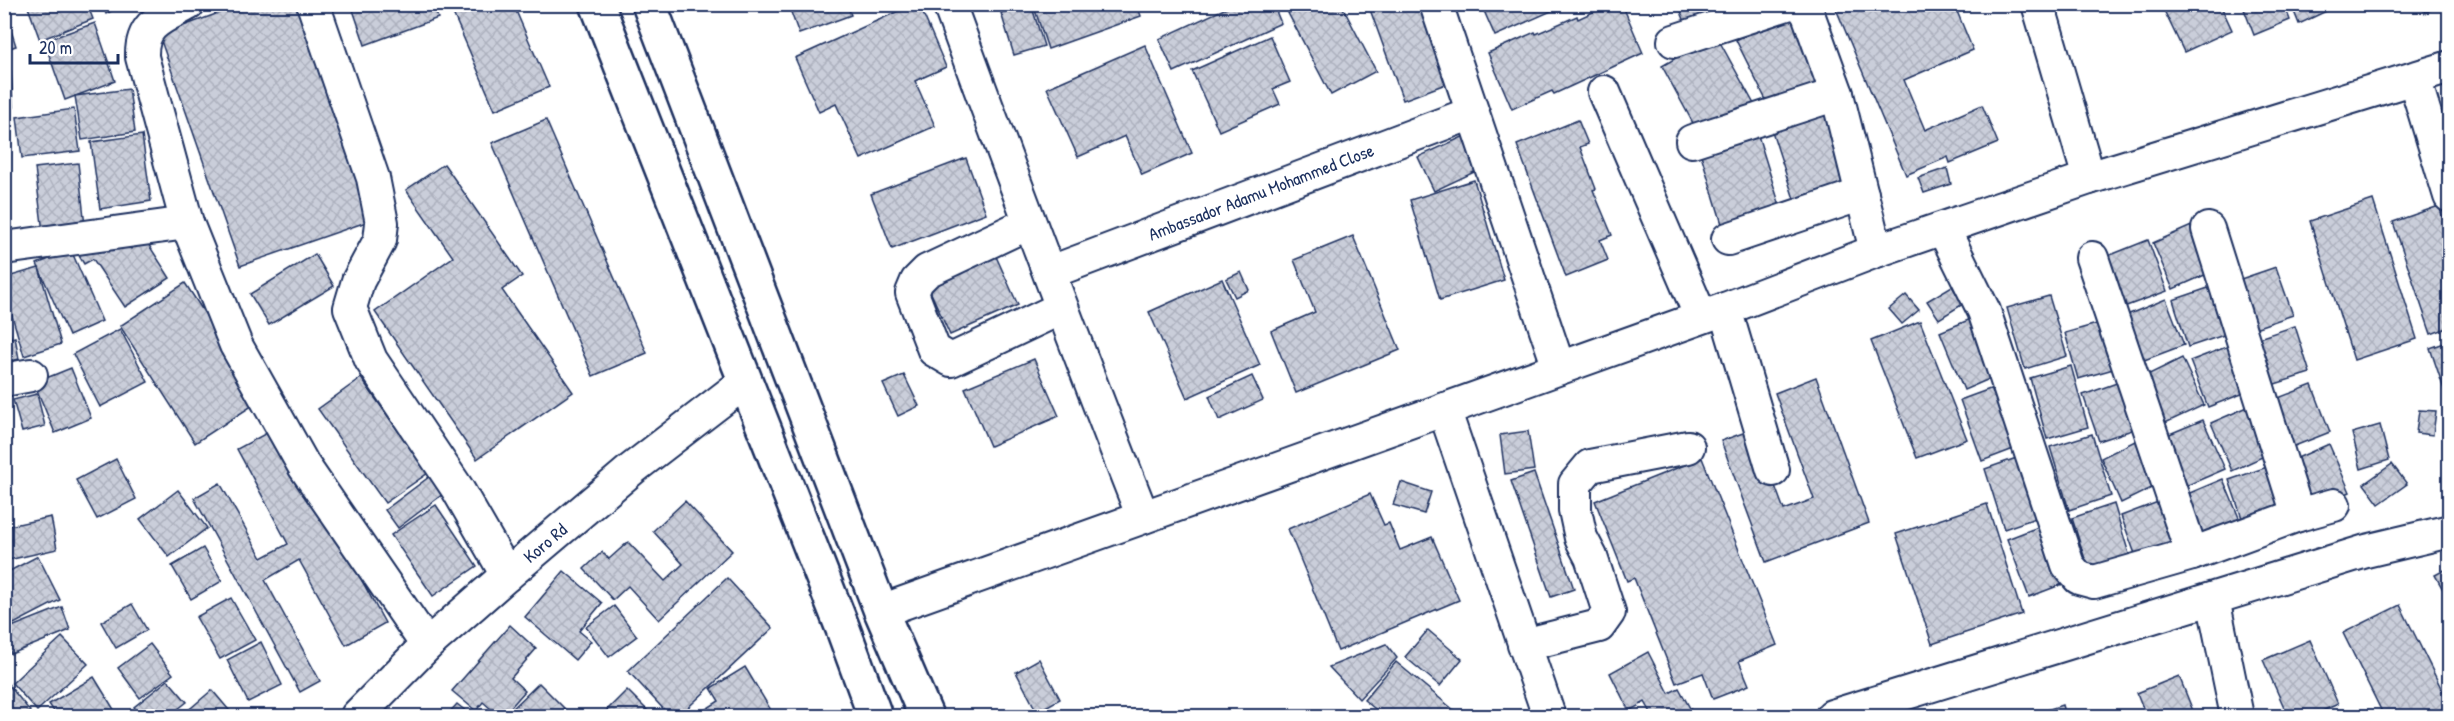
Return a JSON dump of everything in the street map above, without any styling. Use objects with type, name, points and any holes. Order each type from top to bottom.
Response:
[{"type":"main road","points":[[597,4],[843,628],[874,717]]},
{"type":"main road","points":[[649,4],[881,611],[926,717]]},
{"type":"street","points":[[188,4],[157,21],[141,42],[142,57],[187,223],[236,345],[304,466],[426,645]]},
{"type":"street","points":[[313,4],[373,178],[382,223],[380,240],[358,281],[350,308],[371,360],[457,488],[507,575]]},
{"type":"street","points":[[949,4],[1029,222],[1051,272],[1061,308],[1143,517]]},
{"type":"street","points":[[1436,4],[1559,368]]},
{"type":"street","points":[[1674,41],[1787,4]]},
{"type":"street","points":[[1801,4],[1808,14],[1837,94],[1876,251]]},
{"type":"street","points":[[2038,4],[2089,178]]},
{"type":"street","points":[[881,611],[1713,313],[1876,251],[1944,230],[2089,178],[2450,67]]},
{"type":"street","points":[[2414,78],[2450,196]]},
{"type":"street","points":[[1604,92],[1713,313],[1773,470]]},
{"type":"street","points":[[1692,141],[1837,94]]},
{"type":"street","name":"Ambassador Adamu Mohammed Close","points":[[1051,272],[1472,113]]},
{"type":"street","points":[[1728,239],[1862,194]]},
{"type":"street","points":[[1029,222],[927,271],[916,281],[912,293],[934,350],[951,360],[1061,308]]},
{"type":"street","points":[[4,248],[187,223]]},
{"type":"street","points":[[2208,229],[2298,515]]},
{"type":"street","points":[[1944,230],[1984,311],[2068,565],[2079,578],[2094,582],[2192,554],[2298,515],[2334,505]]},
{"type":"street","points":[[2092,258],[2192,554]]},
{"type":"street","name":"Koro Rd","points":[[357,717],[426,645],[507,575],[632,469],[745,382]]},
{"type":"street","points":[[1444,409],[1549,717]]},
{"type":"street","points":[[1524,645],[1599,626],[1610,612],[1581,538],[1575,510],[1575,484],[1590,466],[1688,447]]},
{"type":"street","points":[[1832,717],[2366,551],[2450,531]]},
{"type":"street","points":[[2213,599],[2237,717]]},
{"type":"building","points":[[34,4],[87,4],[93,19],[40,40],[28,7]]},
{"type":"building","points":[[102,4],[124,4],[106,14]]},
{"type":"building","points":[[243,4],[297,4],[372,220],[240,266],[159,35]]},
{"type":"building","points":[[351,4],[433,4],[438,18],[365,45]]},
{"type":"building","points":[[449,4],[513,4],[549,87],[495,110]]},
{"type":"building","points":[[788,4],[847,4],[851,15],[799,34]]},
{"type":"building","points":[[914,4],[919,4],[946,67],[915,81],[935,126],[861,159],[836,104],[819,112],[795,58]]},
{"type":"building","points":[[1031,4],[1044,46],[1014,55],[1001,13]]},
{"type":"building","points":[[1033,4],[1137,4],[1141,16],[1048,49]]},
{"type":"building","points":[[1235,4],[1273,4],[1281,23],[1174,72],[1159,39]]},
{"type":"building","points":[[1304,4],[1341,4],[1376,71],[1331,95],[1288,13]]},
{"type":"building","points":[[1368,4],[1422,4],[1451,82],[1403,100]]},
{"type":"building","points":[[1481,4],[1567,4],[1495,36]]},
{"type":"building","points":[[1610,4],[1622,4],[1643,53],[1554,94],[1552,91],[1512,109],[1488,53],[1577,16],[1578,19]]},
{"type":"building","points":[[1678,4],[1764,4],[1690,35]]},
{"type":"building","points":[[1834,4],[1954,4],[1973,50],[1904,80],[1925,130],[1982,105],[1998,143],[1950,163],[1948,157],[1906,175]]},
{"type":"building","points":[[2161,4],[2220,4],[2232,30],[2184,52]]},
{"type":"building","points":[[2242,4],[2284,4],[2290,20],[2254,35]]},
{"type":"building","points":[[2291,4],[2341,4],[2299,24]]},
{"type":"building","points":[[2421,4],[2441,4],[2425,13]]},
{"type":"building","points":[[1790,13],[1826,85],[1772,112],[1736,40]]},
{"type":"building","points":[[8,21],[16,46],[4,50],[4,22]]},
{"type":"building","points":[[95,23],[115,81],[65,100],[44,41]]},
{"type":"building","points":[[1716,35],[1755,106],[1700,136],[1662,66]]},
{"type":"building","points":[[1270,36],[1290,82],[1273,89],[1280,104],[1219,131],[1192,71]]},
{"type":"building","points":[[1145,45],[1192,153],[1142,175],[1125,136],[1078,157],[1047,88]]},
{"type":"building","points":[[4,71],[11,71],[13,107],[4,108]]},
{"type":"building","points":[[129,89],[135,132],[82,140],[75,96]]},
{"type":"building","points":[[1828,105],[1853,182],[1795,202],[1770,125]]},
{"type":"building","points":[[74,109],[80,151],[22,158],[17,117]]},
{"type":"building","points":[[546,120],[647,353],[593,376],[492,143]]},
{"type":"building","points":[[1578,120],[1588,144],[1580,147],[1596,189],[1593,190],[1612,235],[1600,240],[1608,260],[1566,277],[1517,145]]},
{"type":"building","points":[[1756,129],[1780,206],[1722,224],[1699,148]]},
{"type":"building","points":[[142,135],[151,201],[100,209],[91,142]]},
{"type":"building","points":[[1467,135],[1483,168],[1434,191],[1418,157]]},
{"type":"building","points":[[966,158],[986,213],[892,249],[871,194]]},
{"type":"building","points":[[78,163],[85,226],[43,232],[35,168]]},
{"type":"building","points":[[444,164],[522,276],[502,290],[573,392],[477,459],[375,312],[453,257],[406,190]]},
{"type":"building","points":[[1947,168],[1951,184],[1924,193],[1918,178]]},
{"type":"building","points":[[1474,180],[1504,280],[1440,300],[1410,200]]},
{"type":"building","points":[[2373,200],[2417,339],[2354,360],[2310,221]]},
{"type":"building","points":[[2439,206],[2450,237],[2450,327],[2431,334],[2393,222]]},
{"type":"building","points":[[2196,224],[2216,270],[2173,289],[2153,243]]},
{"type":"building","points":[[97,235],[108,252],[125,241],[131,249],[145,239],[170,278],[125,307],[93,259],[84,264],[75,249]]},
{"type":"building","points":[[1353,236],[1400,350],[1296,393],[1271,331],[1315,312],[1294,260]]},
{"type":"building","points":[[2148,240],[2167,291],[2121,308],[2103,258]]},
{"type":"building","points":[[71,250],[102,321],[69,336],[37,264]]},
{"type":"building","points":[[994,252],[1018,305],[950,335],[926,282]]},
{"type":"building","points":[[315,254],[334,286],[269,325],[250,294]]},
{"type":"building","points":[[2276,267],[2293,315],[2249,330],[2232,282]]},
{"type":"building","points":[[39,268],[61,344],[24,356],[4,289],[4,278]]},
{"type":"building","points":[[1241,272],[1249,290],[1235,297],[1226,279]]},
{"type":"building","points":[[1222,279],[1260,365],[1187,398],[1149,312]]},
{"type":"building","points":[[185,283],[261,400],[195,443],[120,326]]},
{"type":"building","points":[[2217,285],[2233,332],[2188,347],[2173,300]]},
{"type":"building","points":[[1952,286],[1963,304],[1939,319],[1927,301]]},
{"type":"building","points":[[1906,295],[1919,310],[1902,324],[1889,309]]},
{"type":"building","points":[[2049,296],[2067,356],[2025,369],[2007,308]]},
{"type":"building","points":[[4,298],[11,337],[4,338]]},
{"type":"building","points":[[2166,299],[2184,345],[2139,362],[2122,317]]},
{"type":"building","points":[[1978,316],[2003,373],[1964,390],[1940,332]]},
{"type":"building","points":[[2111,320],[2124,366],[2078,379],[2065,333]]},
{"type":"building","points":[[1920,321],[1967,439],[1917,458],[1871,341]]},
{"type":"building","points":[[2295,326],[2310,373],[2265,387],[2250,341]]},
{"type":"building","points":[[120,329],[148,382],[100,407],[73,354]]},
{"type":"building","points":[[15,337],[19,359],[4,363],[4,340]]},
{"type":"building","points":[[2450,341],[2450,407],[2430,348]]},
{"type":"building","points":[[2234,344],[2252,390],[2208,407],[2190,361]]},
{"type":"building","points":[[2182,358],[2204,405],[2161,425],[2139,379]]},
{"type":"building","points":[[1034,359],[1059,416],[990,446],[965,388]]},
{"type":"building","points":[[2071,366],[2088,427],[2047,439],[2030,378]]},
{"type":"building","points":[[71,368],[91,418],[55,433],[34,383]]},
{"type":"building","points":[[904,375],[919,406],[898,416],[883,384]]},
{"type":"building","points":[[1252,376],[1263,400],[1219,420],[1209,396]]},
{"type":"building","points":[[1816,377],[1869,523],[1766,562],[1721,441],[1754,429],[1784,510],[1814,499],[1775,393]]},
{"type":"building","points":[[361,378],[428,473],[385,503],[318,409]]},
{"type":"building","points":[[2128,379],[2144,426],[2099,441],[2083,395]]},
{"type":"building","points":[[2001,385],[2024,445],[1982,461],[1960,400]]},
{"type":"building","points":[[2312,385],[2330,432],[2287,449],[2268,402]]},
{"type":"building","points":[[37,394],[45,426],[22,432],[13,400]]},
{"type":"building","points":[[2252,405],[2273,452],[2232,471],[2211,423]]},
{"type":"building","points":[[2419,410],[2436,411],[2433,435],[2416,433]]},
{"type":"building","points":[[2203,420],[2225,469],[2181,488],[2160,438]]},
{"type":"building","points":[[2380,425],[2389,460],[2361,469],[2352,433]]},
{"type":"building","points":[[278,427],[385,623],[346,645],[299,560],[265,580],[320,681],[300,692],[194,498],[220,483],[262,558],[288,544],[237,449]]},
{"type":"building","points":[[1528,431],[1534,470],[1505,474],[1500,435]]},
{"type":"building","points":[[2092,434],[2111,496],[2069,510],[2050,447]]},
{"type":"building","points":[[2143,437],[2164,482],[2121,503],[2101,458]]},
{"type":"building","points":[[2329,444],[2350,492],[2306,511],[2286,463]]},
{"type":"building","points":[[2025,455],[2044,515],[2004,529],[1985,469]]},
{"type":"building","points":[[1702,458],[1777,645],[1739,661],[1749,685],[1713,699],[1703,673],[1676,683],[1634,578],[1627,581],[1595,501]]},
{"type":"building","points":[[116,459],[136,499],[97,519],[76,480]]},
{"type":"building","points":[[2392,464],[2407,484],[2379,504],[2364,484]]},
{"type":"building","points":[[2273,465],[2289,511],[2245,527],[2229,480]]},
{"type":"building","points":[[1534,473],[1574,589],[1551,597],[1511,481]]},
{"type":"building","points":[[429,477],[443,494],[398,528],[385,510]]},
{"type":"building","points":[[2223,479],[2242,525],[2197,544],[2178,498]]},
{"type":"building","points":[[1401,482],[1431,492],[1424,514],[1393,505]]},
{"type":"building","points":[[178,490],[207,528],[169,557],[140,519]]},
{"type":"building","points":[[1370,494],[1384,525],[1389,523],[1400,550],[1432,537],[1459,600],[1338,651],[1288,529]]},
{"type":"building","points":[[2166,499],[2183,546],[2138,562],[2121,516]]},
{"type":"building","points":[[685,501],[732,551],[659,620],[628,586],[613,600],[584,569],[602,552],[609,559],[628,542],[665,581],[683,564],[653,531]]},
{"type":"building","points":[[1987,504],[2022,614],[1932,644],[1896,534]]},
{"type":"building","points":[[2114,504],[2132,564],[2091,578],[2072,518]]},
{"type":"building","points":[[436,505],[477,566],[433,596],[391,535]]},
{"type":"building","points":[[51,517],[57,549],[4,561],[4,527]]},
{"type":"building","points":[[2046,524],[2068,582],[2029,597],[2007,539]]},
{"type":"building","points":[[203,548],[222,581],[191,599],[172,566]]},
{"type":"building","points":[[38,556],[60,600],[4,629],[4,574]]},
{"type":"building","points":[[2450,567],[2450,602],[2435,575]]},
{"type":"building","points":[[564,571],[602,603],[579,631],[591,641],[575,660],[525,617]]},
{"type":"building","points":[[727,578],[773,628],[679,716],[670,716],[628,671]]},
{"type":"building","points":[[231,598],[255,640],[220,659],[196,617]]},
{"type":"building","points":[[132,604],[147,630],[116,648],[101,622]]},
{"type":"building","points":[[2400,605],[2450,706],[2450,716],[2384,716],[2343,633]]},
{"type":"building","points":[[614,606],[637,636],[609,657],[586,627]]},
{"type":"building","points":[[62,607],[70,630],[11,654],[4,630]]},
{"type":"building","points":[[510,625],[536,649],[511,678],[525,691],[503,716],[499,716],[483,702],[476,711],[452,691]]},
{"type":"building","points":[[1428,630],[1462,659],[1440,686],[1405,657]]},
{"type":"building","points":[[62,637],[88,664],[37,711],[12,683]]},
{"type":"building","points":[[2310,640],[2338,704],[2311,716],[2288,716],[2263,660]]},
{"type":"building","points":[[261,642],[282,685],[248,702],[227,660]]},
{"type":"building","points":[[150,644],[173,674],[140,698],[118,668]]},
{"type":"building","points":[[1386,644],[1397,658],[1359,699],[1329,667]]},
{"type":"building","points":[[1648,652],[1669,693],[1679,688],[1692,712],[1684,716],[1653,716],[1645,702],[1629,711],[1610,673]]},
{"type":"building","points":[[1039,659],[1060,699],[1037,712],[1016,672]]},
{"type":"building","points":[[1396,662],[1461,716],[1384,716],[1364,700]]},
{"type":"building","points":[[745,667],[772,712],[764,716],[695,716],[719,701],[711,688]]},
{"type":"building","points":[[2179,676],[2195,716],[2146,716],[2137,693]]},
{"type":"building","points":[[94,677],[118,716],[57,716],[49,704]]},
{"type":"building","points":[[4,679],[30,711],[23,716],[4,716]]},
{"type":"building","points":[[168,680],[187,702],[169,716],[141,716],[134,707]]},
{"type":"building","points":[[539,683],[572,716],[505,716]]},
{"type":"building","points":[[212,690],[234,716],[188,716],[185,713]]},
{"type":"building","points":[[627,690],[653,716],[601,716]]},
{"type":"building","points":[[457,704],[472,716],[446,716]]},
{"type":"building","points":[[2062,705],[2065,716],[2029,716]]}]
